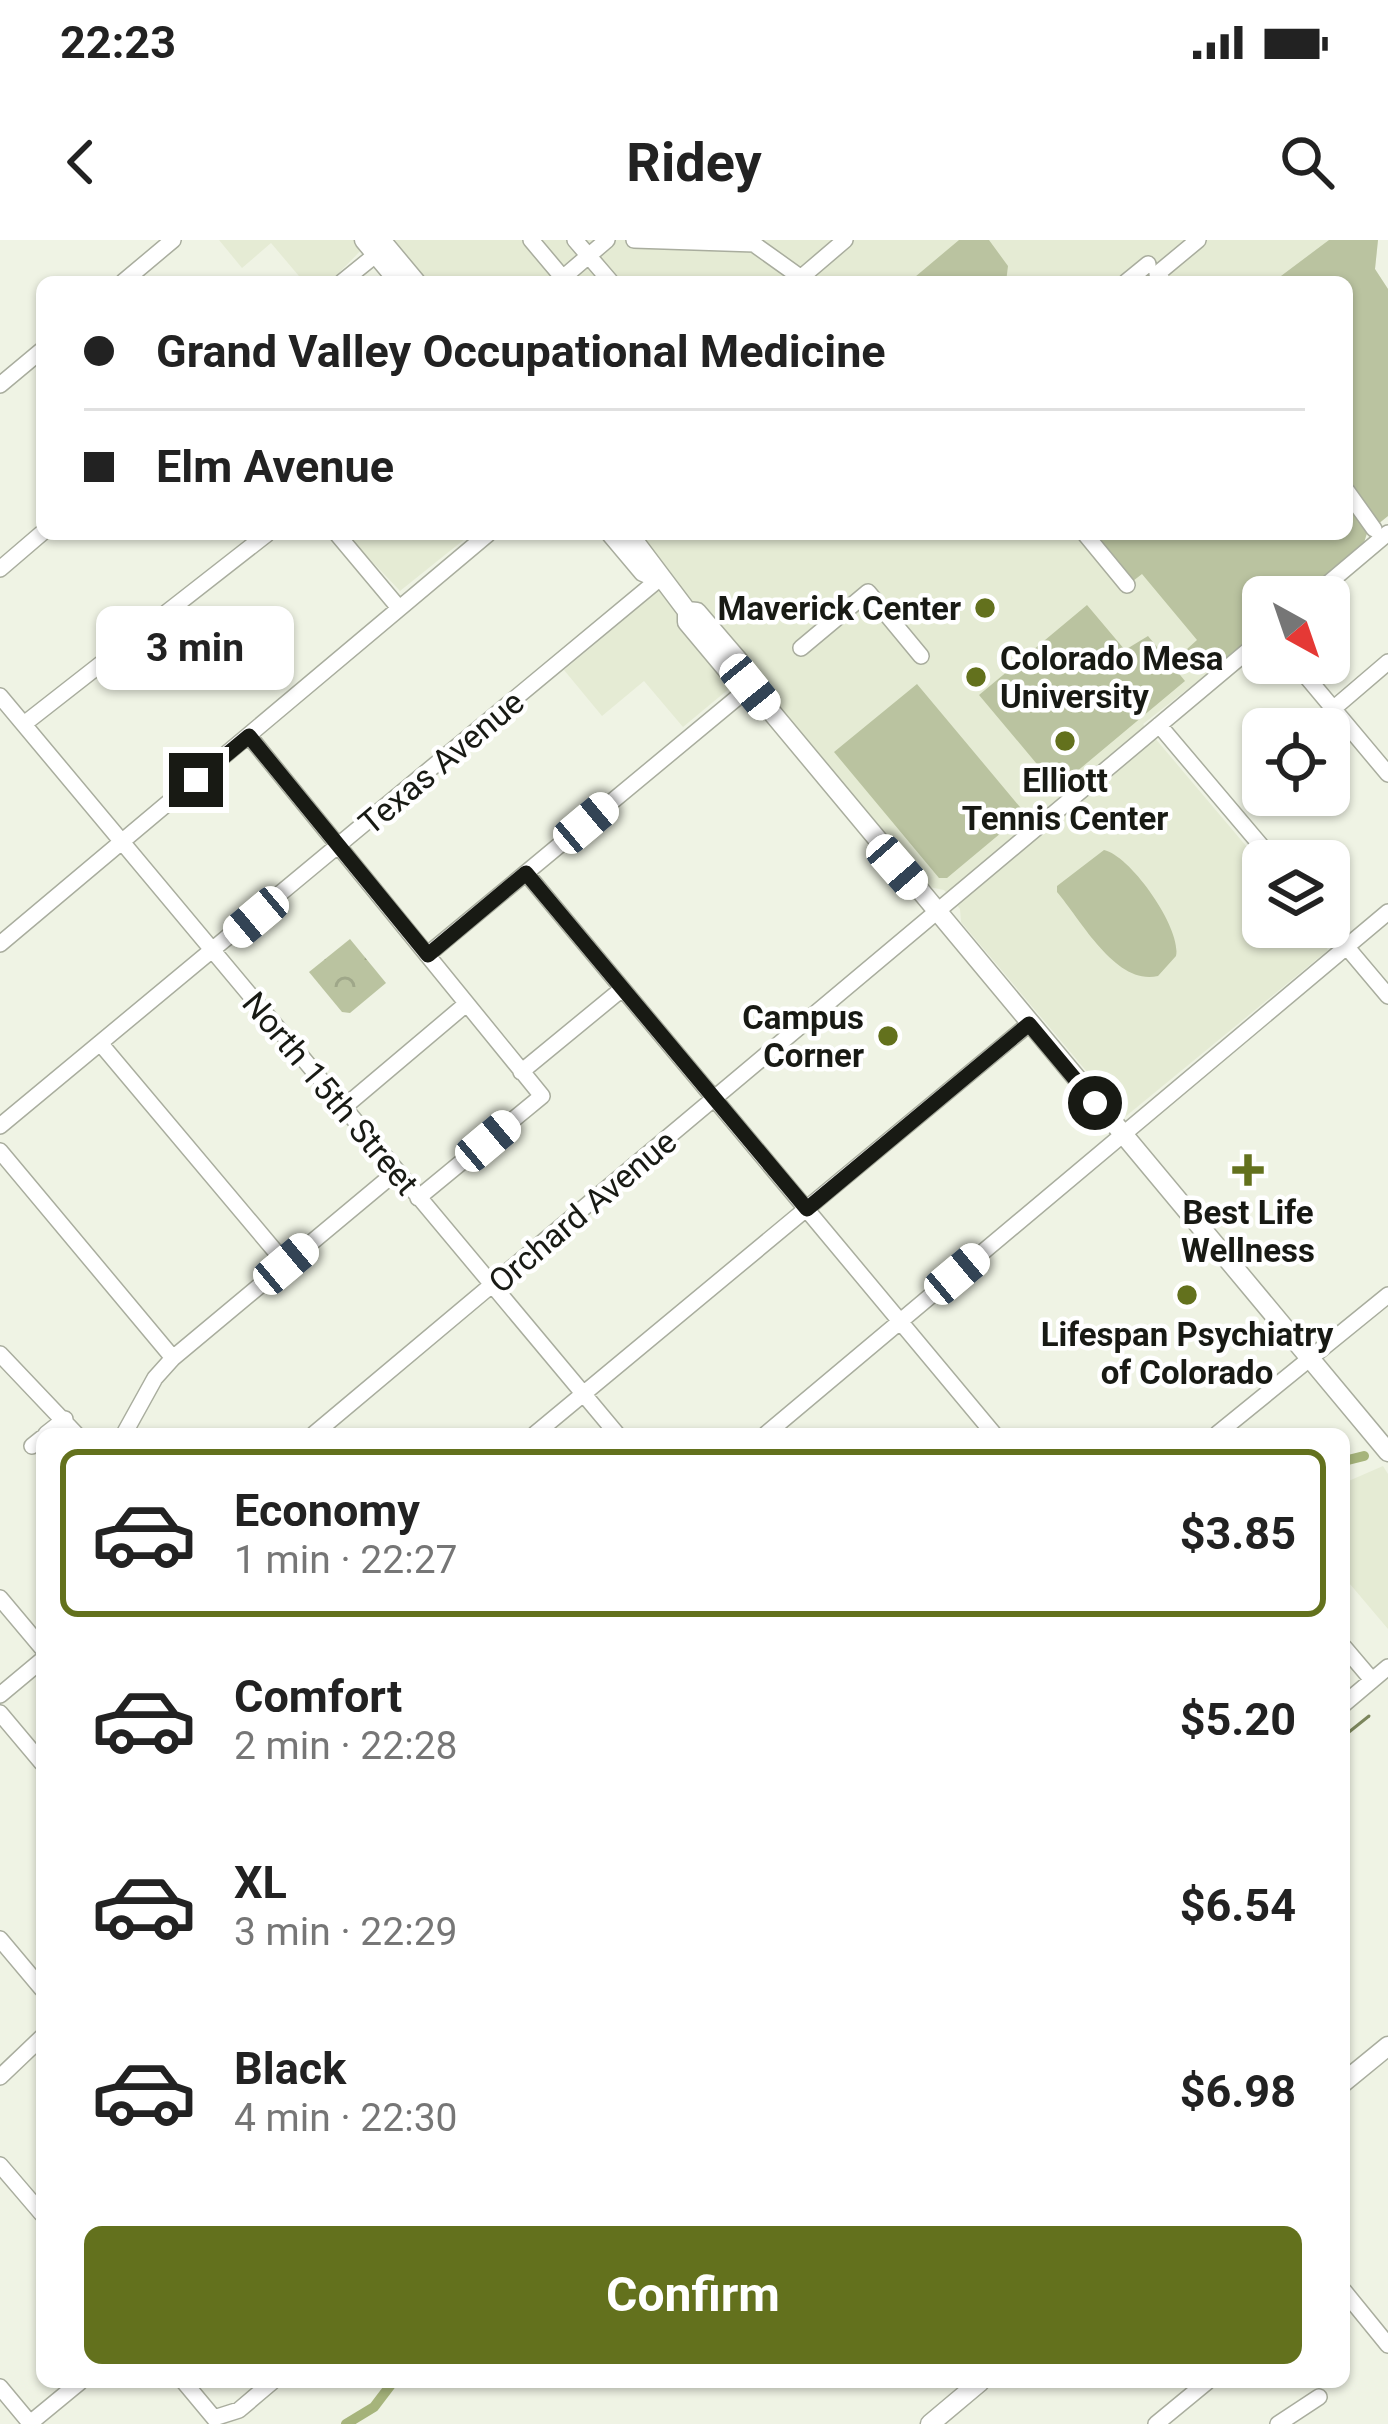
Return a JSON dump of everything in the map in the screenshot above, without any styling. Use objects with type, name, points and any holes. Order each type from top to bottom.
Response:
[{"type":"main road","points":[[377,245],[395,276]]},
{"type":"main road","points":[[377,245],[410,276]]},
{"type":"main road","points":[[616,540],[643,572],[659,579]]},
{"type":"main road","points":[[633,540],[687,611],[687,622],[728,671],[744,680],[1388,1452]]},
{"type":"main road","points":[[1350,2076],[1388,2046]]},
{"type":"main road","points":[[930,2424],[973,2388]]},
{"type":"street","points":[[131,276],[173,240]]},
{"type":"street","points":[[531,240],[557,276]]},
{"type":"street","points":[[575,240],[605,276]]},
{"type":"street","points":[[565,276],[607,240]]},
{"type":"street","points":[[634,240],[752,242],[795,276]]},
{"type":"street","points":[[806,276],[845,240]]},
{"type":"street","points":[[1156,273],[1198,240]]},
{"type":"street","points":[[348,276],[377,245]]},
{"type":"street","points":[[0,385],[36,355]]},
{"type":"street","points":[[1334,576],[1381,531],[1353,498]]},
{"type":"street","points":[[0,568],[36,538]]},
{"type":"street","points":[[24,724],[260,540]]},
{"type":"street","points":[[342,540],[399,608]]},
{"type":"street","points":[[2,937],[481,540]]},
{"type":"street","points":[[1090,540],[1127,585]]},
{"type":"street","name":"Texas Avenue","points":[[0,1126],[659,579]]},
{"type":"street","points":[[801,648],[868,592],[921,656]]},
{"type":"street","name":"Orchard Avenue","points":[[321,1428],[1242,656]]},
{"type":"street","points":[[1334,708],[1388,662]]},
{"type":"street","points":[[428,955],[744,680]]},
{"type":"street","points":[[1312,684],[1332,708]]},
{"type":"street","name":"North 15th Street","points":[[0,696],[612,1428]]},
{"type":"street","points":[[1159,725],[1256,840]]},
{"type":"street","points":[[1350,729],[1387,771]]},
{"type":"street","points":[[249,736],[542,1096],[418,1198]]},
{"type":"street","points":[[526,873],[988,1428]]},
{"type":"street","points":[[1350,944],[1388,912]]},
{"type":"street","points":[[773,1428],[1346,948]]},
{"type":"street","points":[[1348,948],[1388,996]]},
{"type":"street","points":[[521,1072],[622,988]]},
{"type":"street","points":[[343,1108],[465,1005]]},
{"type":"street","points":[[543,1428],[1029,1024]]},
{"type":"street","points":[[100,1043],[286,1264]]},
{"type":"street","points":[[0,1151],[173,1358]]},
{"type":"street","points":[[127,1428],[154,1378],[173,1358],[396,1172]]},
{"type":"street","points":[[1224,1428],[1388,1295]]},
{"type":"street","points":[[0,1354],[72,1428]]},
{"type":"street","points":[[53,1428],[65,1418]]},
{"type":"street","points":[[0,1598],[36,1641]]},
{"type":"street","points":[[1350,1654],[1372,1680]]},
{"type":"street","points":[[0,1695],[36,1665]]},
{"type":"street","points":[[1350,1699],[1388,1667]]},
{"type":"street","points":[[0,1713],[36,1756]]},
{"type":"street","points":[[0,1939],[36,1982]]},
{"type":"street","points":[[0,2077],[36,2043]]},
{"type":"street","points":[[0,2165],[36,2208]]},
{"type":"street","points":[[1350,2298],[1388,2345]]},
{"type":"street","points":[[0,2387],[30,2424],[73,2388]]},
{"type":"street","points":[[189,2388],[214,2418],[239,2410],[265,2388]]},
{"type":"street","points":[[1156,2424],[1201,2388]]},
{"type":"street","points":[[1277,2424],[1298,2418],[1319,2397]]},
{"type":"shaded area","points":[[219,240],[371,240],[336,276],[299,276],[271,243],[242,268]]},
{"type":"shaded area","name":"Colorado Mesa University","points":[[387,240],[1378,240],[1375,269],[1388,289],[1388,516],[1367,533],[1363,546],[1327,576],[1242,576],[1242,646],[1143,724],[1242,841],[1242,948],[1328,950],[1125,1117],[961,922],[960,909],[944,890],[929,887],[748,673],[683,727],[644,681],[602,716],[564,670],[671,580],[638,540],[1353,540],[1353,276],[417,276]]},
{"type":"shaded area","points":[[352,540],[464,540],[400,591]]},
{"type":"shaded area","points":[[1383,1466],[1388,1474],[1388,1629],[1350,1584],[1350,1480]]},
{"type":"green space","points":[[959,240],[989,240],[1008,266],[1007,276],[916,276]]},
{"type":"green space","points":[[1329,240],[1378,240],[1375,269],[1388,289],[1388,516],[1367,533],[1363,546],[1327,576],[1242,576],[1242,647],[1209,673],[1187,649],[1197,640],[1142,574],[1133,581],[1100,540],[1353,540],[1353,276],[1281,276]]},
{"type":"green space","name":"Elliott Tennis Center","points":[[1087,605],[1125,650],[1148,636],[1185,681],[1057,788],[979,695]]},
{"type":"green space","points":[[917,684],[1025,813],[947,878],[939,878],[834,752]]},
{"type":"green space","points":[[1104,850],[1140,879],[1171,929],[1176,956],[1158,976],[1128,971],[1114,961],[1057,892],[1057,886]]},
{"type":"green space","points":[[350,939],[386,983],[350,1013],[342,1012],[309,972]]},
{"type":"waterway","points":[[1350,1460],[1364,1456]]},
{"type":"waterway","points":[[1350,1731],[1369,1716]]},
{"type":"waterway","points":[[346,2424],[374,2407],[388,2388]]},
{"type":"place","name":"Maverick Center","points":[[985,608]]},
{"type":"place","name":"Colorado Mesa University","points":[[976,677]]},
{"type":"place","name":"Elliott Tennis Center","points":[[1065,741]]},
{"type":"place","name":"Campus Corner","points":[[888,1036]]},
{"type":"place","name":"Best Life Wellness","points":[[1248,1170]]},
{"type":"place","name":"Lifespan Psychiatry of Colorado","points":[[1187,1295]]},
{"type":"route","points":[[196,780],[249,736],[428,955],[526,873],[807,1209],[1029,1024],[1095,1103]]}]
